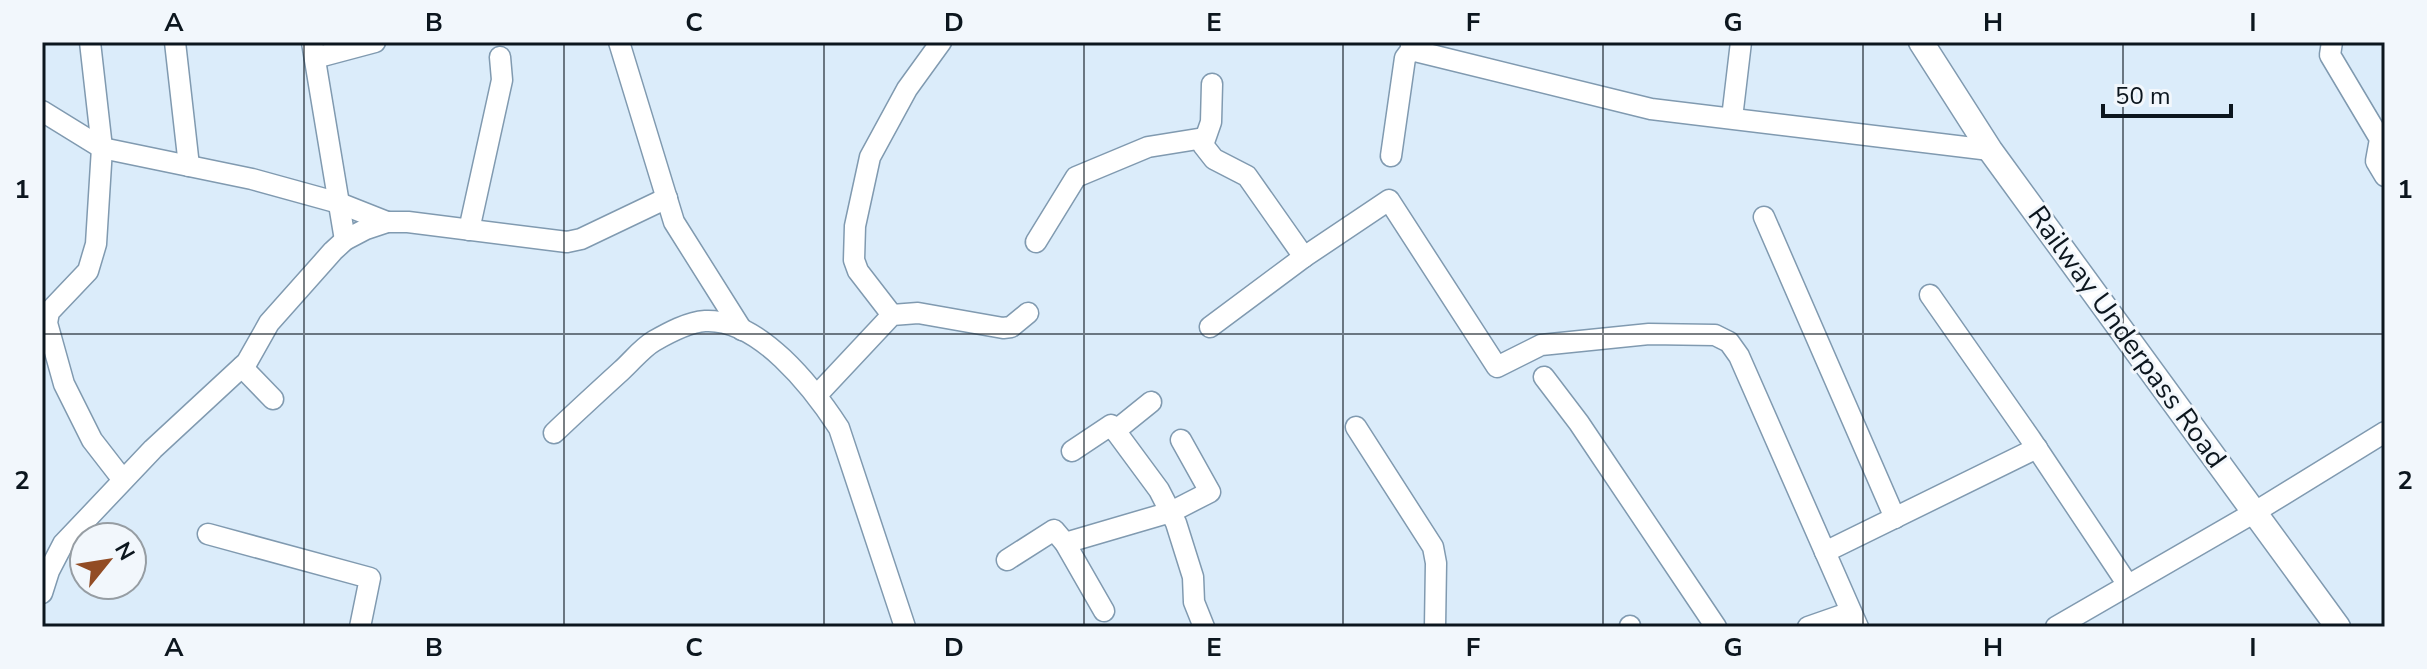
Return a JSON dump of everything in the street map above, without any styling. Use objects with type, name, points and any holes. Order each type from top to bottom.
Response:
[{"type":"street","points":[[90,42],[102,148],[96,244],[88,271],[49,312],[47,323],[64,384],[92,440],[123,480]]},
{"type":"street","points":[[175,42],[189,166]]},
{"type":"street","points":[[345,240],[314,50],[375,42]]},
{"type":"street","points":[[619,42],[674,222],[742,330]]},
{"type":"street","points":[[892,315],[858,271],[854,260],[855,226],[870,157],[907,89],[941,42]]},
{"type":"street","points":[[1732,118],[1741,42]]},
{"type":"street","name":"Railway Underpass Road","points":[[1921,42],[1990,150],[2338,627]]},
{"type":"street","points":[[2332,42],[2330,55],[2380,139],[2376,161],[2385,176]]},
{"type":"street","points":[[1391,156],[1405,58],[1411,46],[1651,109],[1990,150]]},
{"type":"street","points":[[469,230],[502,80],[500,57]]},
{"type":"street","points":[[1212,84],[1211,122],[1203,145],[1214,159],[1247,176],[1304,257]]},
{"type":"street","points":[[42,111],[102,148],[252,179],[339,203],[387,222],[567,242],[581,239],[667,198]]},
{"type":"street","points":[[1036,242],[1076,177],[1148,147],[1204,138]]},
{"type":"street","points":[[1210,327],[1304,257],[1389,200],[1497,367],[1541,345],[1649,334],[1715,335],[1729,342],[1739,356],[1854,619],[1808,627]]},
{"type":"street","points":[[1764,217],[1895,518]]},
{"type":"street","points":[[42,593],[63,544],[123,480],[242,367],[269,323],[345,240],[387,222]]},
{"type":"street","points":[[1930,295],[2128,585]]},
{"type":"street","points":[[817,395],[892,315],[918,313],[1003,328],[1011,327],[1028,313]]},
{"type":"street","points":[[554,433],[651,342],[694,323],[708,321],[742,330],[760,340],[817,395],[839,428],[905,627]]},
{"type":"street","points":[[242,367],[273,399]]},
{"type":"street","points":[[1544,377],[1579,423],[1716,627]]},
{"type":"street","points":[[1115,431],[1151,402]]},
{"type":"street","points":[[1072,451],[1111,425],[1159,490],[1171,512],[1190,564],[1194,602],[1204,627]]},
{"type":"street","points":[[1356,427],[1433,547],[1436,563],[1435,627]]},
{"type":"street","points":[[2056,627],[2255,512],[2385,432]]},
{"type":"street","points":[[1065,543],[1171,512],[1210,492],[1181,440]]},
{"type":"street","points":[[1825,552],[2037,448]]},
{"type":"street","points":[[1007,560],[1054,530],[1065,543],[1104,611]]},
{"type":"street","points":[[208,534],[370,578],[360,627]]}]
